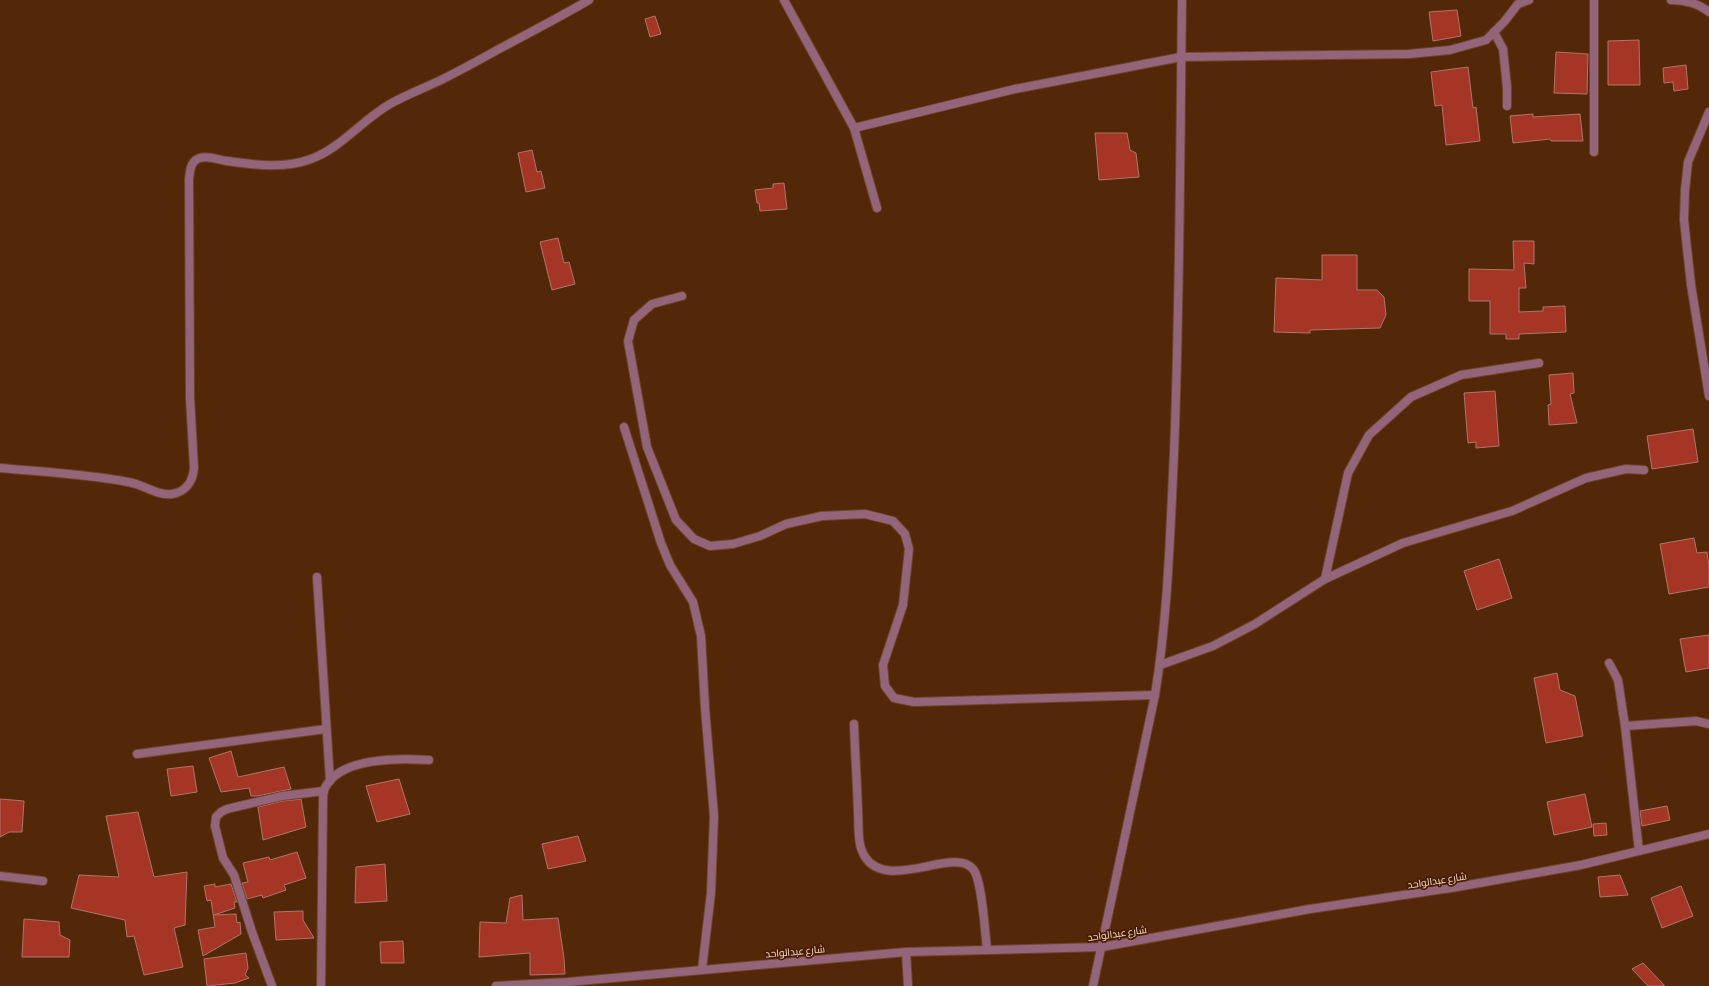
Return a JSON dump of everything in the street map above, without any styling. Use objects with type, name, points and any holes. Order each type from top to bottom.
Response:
[{"type":"street","points":[[0,468],[128,482],[168,494],[179,492],[185,488],[192,479],[194,468],[190,398],[189,180],[193,162],[200,158],[208,157],[236,162],[279,166],[290,165],[313,159],[333,147],[372,116],[391,104],[471,65],[589,0]]},
{"type":"street","points":[[784,0],[854,128],[877,208]]},
{"type":"street","points":[[1093,986],[1156,695],[1160,665],[1169,561],[1177,378],[1182,0]]},
{"type":"street","points":[[854,128],[1015,89],[1181,57],[1409,54],[1450,50],[1486,40],[1504,22],[1518,4],[1529,0]]},
{"type":"street","points":[[1594,0],[1594,152]]},
{"type":"street","points":[[1671,0],[1684,0],[1702,6],[1709,12]]},
{"type":"street","points":[[1494,32],[1503,49],[1507,87],[1507,106]]},
{"type":"street","points":[[1709,112],[1688,162],[1684,220],[1691,285],[1709,396]]},
{"type":"street","points":[[682,296],[652,304],[634,320],[628,341],[647,447],[676,520],[694,539],[710,546],[733,544],[760,536],[786,524],[822,516],[865,514],[893,521],[905,534],[910,549],[903,605],[883,665],[885,686],[894,698],[914,702],[1156,695]]},
{"type":"street","points":[[1325,579],[1348,473],[1369,434],[1411,397],[1461,375],[1539,363]]},
{"type":"street","points":[[624,427],[661,543],[670,565],[693,602],[702,636],[705,708],[714,816],[711,893],[702,969]]},
{"type":"street","points":[[1160,665],[1213,646],[1255,624],[1325,579],[1403,543],[1512,511],[1586,478],[1626,468],[1644,470]]},
{"type":"street","points":[[317,577],[330,781]]},
{"type":"street","points":[[1609,663],[1618,680],[1625,726],[1639,851]]},
{"type":"street","points":[[1625,726],[1696,720],[1709,724]]},
{"type":"street","points":[[854,724],[861,850],[868,861],[879,868],[900,871],[952,863],[968,864],[974,870],[978,883],[987,949]]},
{"type":"street","points":[[137,754],[326,729]]},
{"type":"street","points":[[321,986],[322,803],[324,791],[330,781],[345,770],[366,762],[408,758],[429,760]]},
{"type":"street","points":[[272,986],[252,932],[234,875],[223,858],[215,826],[216,817],[227,809],[282,796],[324,791]]},
{"type":"street","name":"شارع عبدالواحد","points":[[496,986],[568,984],[702,969],[906,952],[1102,947],[1310,909],[1457,887],[1581,865],[1709,834]]},
{"type":"street","points":[[0,876],[42,881]]},
{"type":"street","points":[[906,952],[908,986]]},
{"type":"building","points":[[1457,10],[1461,36],[1433,41],[1429,12]]},
{"type":"building","points":[[655,16],[661,34],[650,37],[645,19]]},
{"type":"building","points":[[1639,40],[1640,85],[1608,85],[1608,41]]},
{"type":"building","points":[[1556,52],[1588,54],[1587,94],[1554,93]]},
{"type":"building","points":[[1686,65],[1688,89],[1674,91],[1673,82],[1664,83],[1663,68]]},
{"type":"building","points":[[1468,67],[1473,108],[1476,107],[1480,141],[1446,145],[1442,105],[1435,106],[1431,72]]},
{"type":"building","points":[[1533,114],[1533,117],[1580,114],[1583,141],[1551,141],[1550,139],[1513,143],[1510,116]]},
{"type":"building","points":[[1095,133],[1127,133],[1130,150],[1136,153],[1139,177],[1099,180]]},
{"type":"building","points":[[532,150],[537,172],[541,171],[545,188],[526,192],[518,153]]},
{"type":"building","points":[[784,183],[787,209],[760,211],[755,190],[773,188],[773,184]]},
{"type":"building","points":[[558,238],[564,263],[569,262],[575,284],[552,290],[540,242]]},
{"type":"building","points":[[1513,241],[1534,241],[1534,264],[1524,263],[1526,288],[1519,288],[1519,312],[1543,311],[1543,307],[1565,306],[1566,332],[1519,334],[1519,339],[1506,339],[1506,334],[1490,334],[1490,301],[1469,301],[1469,269],[1514,270]]},
{"type":"building","points":[[1322,255],[1357,255],[1357,290],[1377,290],[1384,297],[1386,315],[1380,328],[1310,330],[1310,333],[1274,332],[1276,278],[1322,280]]},
{"type":"building","points":[[1573,373],[1574,393],[1570,394],[1577,423],[1549,425],[1548,405],[1551,404],[1549,375]]},
{"type":"building","points":[[1495,391],[1499,446],[1476,448],[1476,442],[1468,443],[1464,393]]},
{"type":"building","points":[[1693,429],[1698,462],[1652,469],[1647,436]]},
{"type":"building","points":[[1694,538],[1697,553],[1707,552],[1709,587],[1669,594],[1660,544]]},
{"type":"building","points":[[1499,559],[1512,598],[1477,610],[1464,571]]},
{"type":"building","points":[[1709,635],[1709,668],[1686,672],[1680,639]]},
{"type":"building","points":[[1557,673],[1560,690],[1575,696],[1583,736],[1546,743],[1534,678]]},
{"type":"building","points":[[231,751],[238,777],[284,767],[291,789],[257,796],[251,796],[249,788],[221,792],[209,758]]},
{"type":"building","points":[[193,766],[197,792],[171,796],[167,769]]},
{"type":"building","points":[[399,779],[410,814],[377,822],[366,786]]},
{"type":"building","points":[[1585,794],[1592,827],[1554,835],[1547,802]]},
{"type":"building","points":[[0,799],[24,801],[22,832],[9,832],[0,837]]},
{"type":"building","points":[[301,799],[306,827],[263,840],[258,807],[283,801]]},
{"type":"building","points":[[1667,806],[1670,820],[1642,826],[1640,811]]},
{"type":"building","points":[[138,812],[154,877],[187,872],[185,925],[174,928],[183,967],[144,975],[134,936],[127,937],[125,920],[71,908],[79,875],[119,877],[106,816]]},
{"type":"building","points":[[1606,823],[1607,835],[1594,836],[1593,824]]},
{"type":"building","points":[[578,836],[586,861],[548,869],[542,844]]},
{"type":"building","points":[[297,852],[306,878],[284,885],[286,890],[263,898],[262,895],[247,899],[242,883],[248,882],[243,863],[269,857],[270,860]]},
{"type":"building","points":[[385,864],[387,901],[355,903],[356,867]]},
{"type":"building","points":[[1620,875],[1628,895],[1600,897],[1598,877]]},
{"type":"building","points":[[215,884],[215,887],[231,884],[237,902],[234,902],[235,908],[214,915],[236,914],[237,923],[240,922],[241,934],[203,956],[198,930],[215,927],[211,900],[207,901],[204,886]]},
{"type":"building","points":[[1681,886],[1693,916],[1662,928],[1651,898]]},
{"type":"building","points":[[522,895],[523,920],[558,918],[565,974],[530,975],[530,953],[479,957],[480,922],[506,923],[510,898]]},
{"type":"building","points":[[303,911],[303,920],[314,938],[276,940],[274,912]]},
{"type":"building","points":[[24,919],[59,922],[60,935],[70,940],[69,957],[22,957]]},
{"type":"building","points":[[403,941],[404,963],[381,963],[380,942]]},
{"type":"building","points":[[246,953],[248,968],[245,975],[249,978],[235,983],[207,986],[204,959]]},
{"type":"building","points":[[1643,963],[1665,986],[1648,986],[1632,969]]}]
